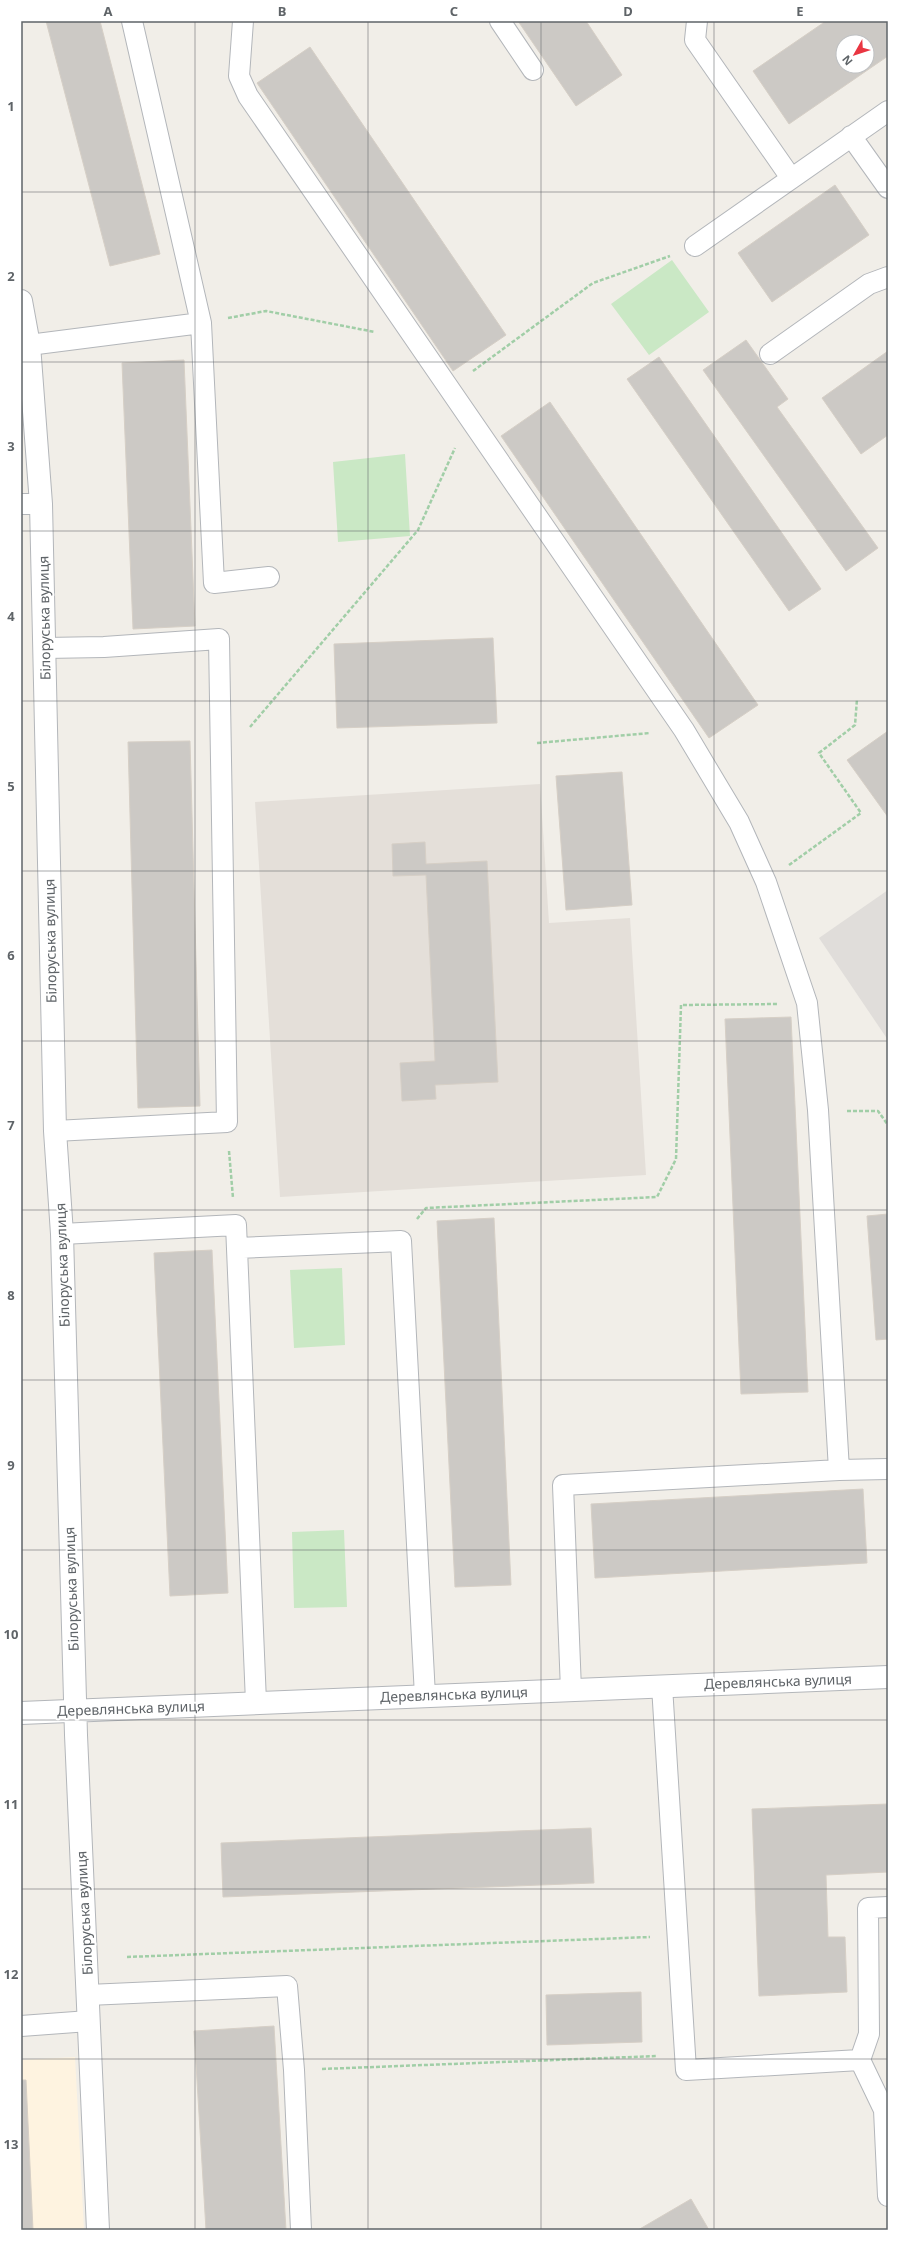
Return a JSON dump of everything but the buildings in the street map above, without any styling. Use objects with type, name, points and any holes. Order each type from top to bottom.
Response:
[{"type":"street","name":"Білоруська вулиця","points":[[21,301],[29,345],[31,504],[45,648],[55,1131],[62,1234],[76,1709],[98,2230]]},
{"type":"street","name":"Деревлянська вулиця","points":[[21,1713],[76,1709],[151,1708],[256,1702],[888,1677]]},
{"type":"lane","points":[[132,21],[201,323],[214,583],[269,577]]},
{"type":"lane","points":[[243,21],[239,76],[248,96],[684,730],[739,822],[766,882],[807,1003],[818,1110],[839,1470]]},
{"type":"lane","points":[[500,21],[533,70]]},
{"type":"lane","points":[[697,21],[695,40],[790,178]]},
{"type":"lane","points":[[695,246],[888,110]]},
{"type":"lane","points":[[851,136],[888,188]]},
{"type":"lane","points":[[770,354],[869,284],[888,277]]},
{"type":"lane","points":[[29,345],[201,323]]},
{"type":"lane","points":[[45,648],[104,647],[219,639],[227,1122],[55,1131]]},
{"type":"lane","points":[[62,1234],[236,1225],[256,1702]]},
{"type":"lane","points":[[237,1248],[401,1241],[425,1696]]},
{"type":"lane","points":[[571,1690],[563,1485],[839,1470],[888,1469]]},
{"type":"lane","points":[[662,1686],[686,2070],[860,2060]]},
{"type":"lane","points":[[888,1907],[868,1908],[869,2034],[860,2060],[884,2110],[888,2196]]},
{"type":"lane","points":[[88,1995],[287,1986],[294,2070],[301,2230]]},
{"type":"lane","points":[[21,2026],[89,2021]]},
{"type":"path","points":[[450,388],[593,283],[695,246]]},
{"type":"path","points":[[201,323],[266,311],[415,340]]},
{"type":"path","points":[[221,761],[418,530],[468,416]]},
{"type":"path","points":[[810,850],[861,813],[819,753],[855,725],[857,699]]},
{"type":"path","points":[[538,743],[684,730]]},
{"type":"path","points":[[401,1241],[426,1208],[657,1197],[676,1159],[681,1005],[807,1003]]},
{"type":"path","points":[[818,1110],[878,1111],[888,1125]]},
{"type":"path","points":[[227,1122],[236,1225]]},
{"type":"path","points":[[127,1958],[677,1936]]},
{"type":"path","points":[[294,2070],[685,2055]]},
{"type":"shaded area","points":[[540,784],[549,923],[630,918],[646,1175],[280,1197],[255,802]]},
{"type":"shaded area","points":[[888,890],[888,1040],[819,938]]},
{"type":"shaded area","points":[[75,2057],[84,2230],[21,2230],[21,2060]]},
{"type":"green space","points":[[672,260],[709,312],[649,355],[611,304]]},
{"type":"green space","points":[[405,454],[410,536],[338,542],[333,462]]},
{"type":"green space","points":[[342,1268],[345,1345],[294,1348],[290,1270]]},
{"type":"green space","points":[[344,1530],[347,1607],[294,1608],[292,1532]]}]
